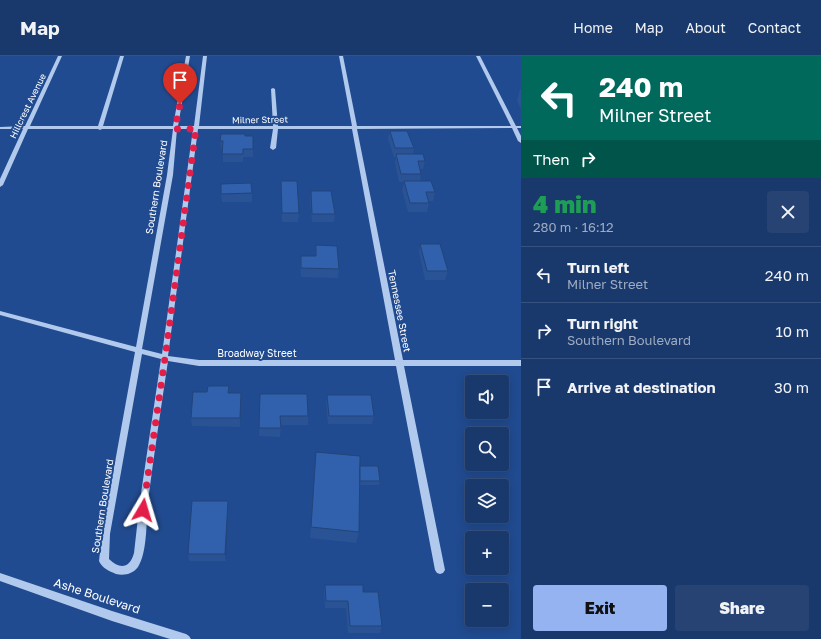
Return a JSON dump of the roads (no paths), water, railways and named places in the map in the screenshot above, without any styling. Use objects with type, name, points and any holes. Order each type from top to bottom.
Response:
[{"type":"street","name":"Hillcrest Avenue","points":[[0,185],[60,56]]},
{"type":"street","points":[[100,128],[122,56]]},
{"type":"street","name":"Southern Boulevard","points":[[188,56],[175,129],[170,175],[106,534],[104,561],[111,568],[119,570],[130,568],[135,563],[138,551],[144,497],[165,358],[205,56]]},
{"type":"street","name":"Tennessee Street","points":[[341,56],[440,570]]},
{"type":"street","points":[[478,56],[521,141]]},
{"type":"street","points":[[273,89],[276,128],[273,148]]},
{"type":"street","name":"Milner Street","points":[[0,128],[196,129],[521,127]]},
{"type":"street","name":"Broadway Street","points":[[0,313],[165,358],[199,363],[521,363]]},
{"type":"street","name":"Ashe Boulevard","points":[[0,577],[112,616],[186,639]]}]
